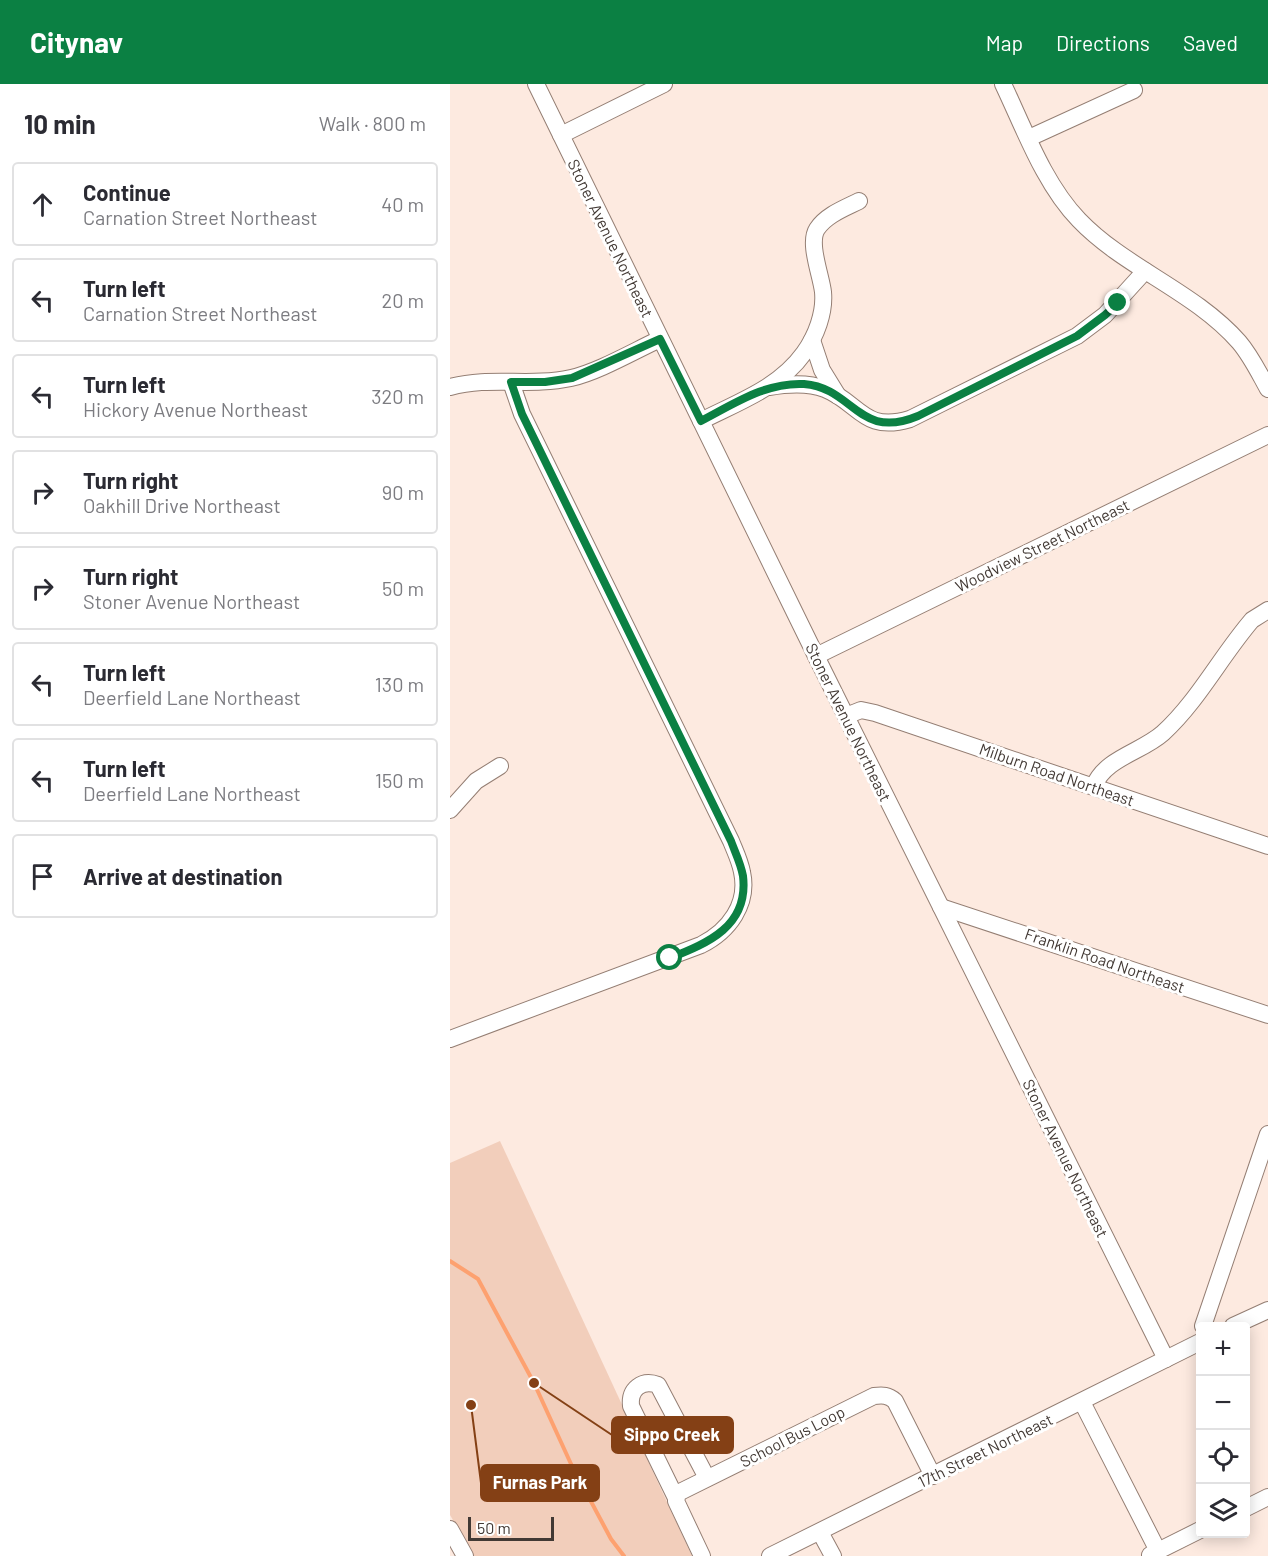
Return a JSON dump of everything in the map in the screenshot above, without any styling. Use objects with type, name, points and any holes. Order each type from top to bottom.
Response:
[{"type":"street","name":"Stoner Avenue Northeast","points":[[536,84],[816,656],[1166,1359]]},
{"type":"street","points":[[561,135],[664,84]]},
{"type":"street","points":[[1003,84],[1057,193],[1072,212],[1089,230],[1227,330],[1249,355],[1268,389]]},
{"type":"street","points":[[1029,138],[1134,90]]},
{"type":"street","points":[[701,421],[769,387],[794,365],[812,340],[823,305],[814,234],[826,219],[859,201]]},
{"type":"street","points":[[812,340],[822,370],[838,396],[855,411],[872,420],[888,423],[910,419],[1077,336],[1111,309],[1145,271]]},
{"type":"street","points":[[450,387],[482,381],[545,382],[572,378],[660,339]]},
{"type":"street","points":[[450,1039],[709,942],[734,918],[741,903],[744,886],[740,865],[731,841],[522,414],[511,382]]},
{"type":"street","points":[[769,387],[791,384],[813,386],[838,396]]},
{"type":"street","name":"Woodview Street Northeast","points":[[816,656],[1268,435]]},
{"type":"street","points":[[1094,786],[1108,767],[1149,744],[1171,725],[1249,624],[1257,615],[1268,610]]},
{"type":"street","name":"Milburn Road Northeast","points":[[846,716],[858,710],[875,713],[1268,846]]},
{"type":"street","points":[[450,810],[476,781],[500,766]]},
{"type":"street","name":"Franklin Road Northeast","points":[[941,907],[1268,1015]]},
{"type":"street","points":[[1204,1322],[1268,1134]]},
{"type":"street","points":[[1242,1322],[1268,1310]]},
{"type":"street","name":"17th Street Northeast","points":[[770,1556],[1082,1402],[1196,1342]]},
{"type":"street","points":[[702,1556],[631,1406],[630,1398],[642,1384],[650,1382],[658,1384],[706,1479]]},
{"type":"street","name":"School Bus Loop","points":[[676,1498],[678,1493],[866,1399],[884,1395],[895,1401],[933,1476]]},
{"type":"street","points":[[1082,1402],[1153,1553],[1196,1532]]},
{"type":"street","points":[[1250,1506],[1268,1497]]},
{"type":"street","points":[[450,1529],[465,1556]]},
{"type":"street","points":[[820,1532],[833,1556]]},
{"type":"shaded area","points":[[500,1141],[692,1556],[474,1556],[450,1515],[450,1163]]},
{"type":"waterway","points":[[450,1261],[478,1279],[534,1383],[571,1464],[611,1539],[624,1556]]},
{"type":"place","name":"Sippo Creek","points":[[534,1383]]},
{"type":"place","name":"Furnas Park","points":[[471,1405]]},
{"type":"route","points":[[670,958],[709,942],[723,931],[734,918],[741,903],[744,886],[743,874],[731,841],[522,414],[511,382],[545,382],[572,378],[597,369],[660,339],[701,421],[769,387],[800,384],[830,391],[855,411],[872,420],[897,423],[918,416],[1048,352],[1077,336],[1118,303]]}]
